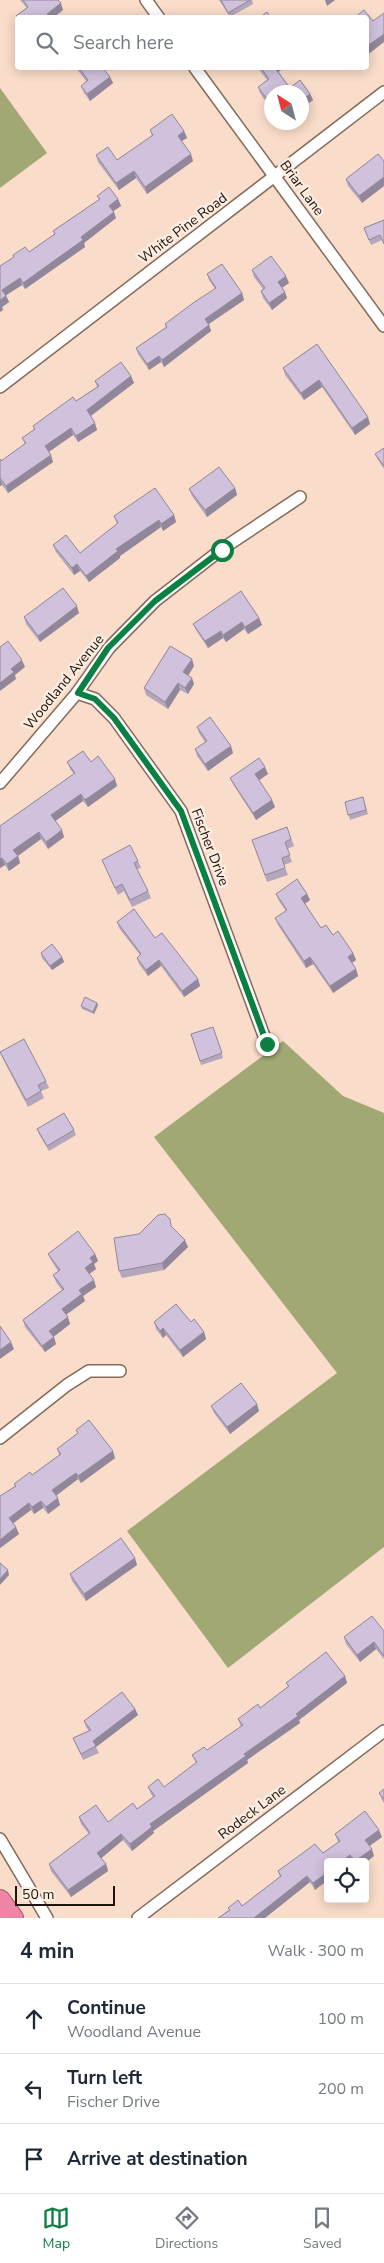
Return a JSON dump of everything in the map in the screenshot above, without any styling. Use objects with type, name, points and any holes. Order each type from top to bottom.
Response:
[{"type":"highway","points":[[0,1900],[13,1918]]},
{"type":"highway","points":[[0,1909],[5,1918]]},
{"type":"street","points":[[146,0],[157,15]]},
{"type":"street","name":"Briar Lane","points":[[196,70],[384,326]]},
{"type":"street","name":"White Pine Road","points":[[0,387],[384,92]]},
{"type":"street","name":"Woodland Avenue","points":[[0,783],[78,693],[108,648],[155,601],[222,550],[300,497]]},
{"type":"street","name":"Fischer Drive","points":[[78,693],[95,699],[114,718],[181,811],[267,1044]]},
{"type":"street","points":[[0,1438],[89,1370],[120,1370]]},
{"type":"street","name":"Rodeck Lane","points":[[138,1918],[384,1730]]},
{"type":"street","points":[[0,1839],[47,1918]]},
{"type":"green space","points":[[0,88],[47,153],[0,188]]},
{"type":"green space","points":[[283,1041],[343,1096],[384,1113],[384,1547],[228,1668],[127,1531],[337,1373],[154,1137]]},
{"type":"building","points":[[23,0],[58,0],[61,3],[47,14],[48,15],[17,15],[28,7]]},
{"type":"building","points":[[221,0],[250,0],[228,13]]},
{"type":"building","points":[[364,10],[368,15],[358,15]]},
{"type":"building","points":[[384,13],[384,34],[369,45],[369,16],[373,21]]},
{"type":"building","points":[[80,70],[105,70],[110,77],[87,94],[81,86],[88,80]]},
{"type":"building","points":[[262,70],[276,70],[288,85],[264,85],[264,95],[258,87],[269,79]]},
{"type":"building","points":[[300,80],[304,85],[294,85]]},
{"type":"building","points":[[172,114],[184,131],[178,136],[191,154],[145,187],[134,171],[116,183],[96,155],[108,147],[117,160],[153,135],[150,130]]},
{"type":"building","points":[[378,154],[384,161],[384,177],[359,196],[346,179]]},
{"type":"building","points":[[109,187],[118,199],[109,206],[114,212],[81,237],[83,240],[23,283],[20,278],[2,290],[6,296],[0,300],[0,266],[25,247],[29,252],[55,234],[53,231],[100,199],[97,196]]},
{"type":"building","points":[[384,220],[384,244],[380,235],[369,240],[364,228]]},
{"type":"building","points":[[271,256],[286,276],[278,282],[285,292],[269,303],[261,291],[265,288],[252,270]]},
{"type":"building","points":[[222,264],[242,293],[205,319],[209,325],[162,360],[159,356],[147,364],[136,348],[167,327],[165,324],[193,303],[216,288],[207,274]]},
{"type":"building","points":[[317,344],[368,417],[352,428],[319,380],[301,393],[283,368]]},
{"type":"building","points":[[121,362],[131,376],[87,410],[95,423],[76,436],[71,428],[45,446],[51,455],[6,486],[0,478],[0,459],[1,461],[26,443],[22,438],[35,429],[33,426],[73,397],[76,401],[99,386],[95,381]]},
{"type":"building","points":[[384,448],[384,466],[375,454]]},
{"type":"building","points":[[219,467],[235,488],[205,510],[189,489]]},
{"type":"building","points":[[155,488],[174,515],[161,524],[159,520],[116,549],[118,551],[86,576],[77,564],[72,568],[53,545],[66,535],[80,553],[118,523],[114,516]]},
{"type":"building","points":[[63,588],[77,606],[38,636],[24,617]]},
{"type":"building","points":[[241,591],[259,618],[245,627],[242,622],[223,635],[221,631],[205,641],[193,624]]},
{"type":"building","points":[[8,641],[22,660],[11,669],[14,672],[0,683],[0,647]]},
{"type":"building","points":[[170,646],[192,659],[183,672],[192,678],[185,688],[178,683],[165,702],[144,688]]},
{"type":"building","points":[[210,717],[231,746],[205,764],[195,749],[207,741],[197,727]]},
{"type":"building","points":[[83,751],[91,762],[98,756],[115,779],[85,800],[81,794],[51,815],[62,830],[46,842],[39,832],[13,850],[18,856],[7,864],[2,858],[0,859],[0,826],[75,773],[67,762]]},
{"type":"building","points":[[259,758],[265,767],[255,774],[272,800],[253,813],[230,778]]},
{"type":"building","points":[[363,797],[366,810],[348,815],[345,802]]},
{"type":"building","points":[[287,827],[291,839],[285,842],[290,855],[282,858],[285,868],[265,875],[252,840]]},
{"type":"building","points":[[130,845],[138,861],[134,863],[148,891],[130,900],[122,884],[115,888],[102,860]]},
{"type":"building","points":[[297,879],[307,894],[301,898],[321,928],[326,925],[333,935],[338,931],[353,953],[348,957],[356,969],[330,986],[310,957],[304,961],[275,918],[287,910],[276,894]]},
{"type":"building","points":[[134,909],[155,938],[162,933],[198,979],[182,991],[159,960],[146,970],[137,958],[141,954],[117,922]]},
{"type":"building","points":[[52,944],[62,957],[50,966],[41,953]]},
{"type":"building","points":[[85,997],[97,1003],[93,1012],[81,1006]]},
{"type":"building","points":[[213,1027],[222,1053],[200,1061],[191,1034]]},
{"type":"building","points":[[24,1039],[46,1081],[38,1085],[41,1091],[26,1100],[0,1052]]},
{"type":"building","points":[[64,1113],[74,1130],[47,1146],[37,1129]]},
{"type":"building","points":[[165,1214],[170,1219],[171,1226],[185,1240],[162,1263],[119,1271],[114,1238],[139,1234],[158,1215]]},
{"type":"building","points":[[78,1231],[95,1254],[90,1258],[93,1262],[85,1268],[94,1280],[79,1290],[82,1294],[62,1309],[68,1317],[49,1331],[54,1337],[42,1346],[23,1320],[64,1289],[53,1275],[60,1270],[48,1254]]},
{"type":"building","points":[[176,1304],[191,1322],[194,1319],[204,1332],[180,1350],[163,1328],[160,1331],[154,1322]]},
{"type":"building","points":[[0,1326],[11,1342],[0,1350]]},
{"type":"building","points":[[241,1383],[257,1404],[227,1427],[211,1406]]},
{"type":"building","points":[[89,1420],[113,1451],[78,1476],[76,1473],[52,1490],[58,1498],[46,1507],[41,1501],[32,1507],[29,1503],[9,1518],[16,1527],[0,1540],[0,1496],[16,1486],[14,1484],[30,1472],[32,1475],[61,1454],[57,1449],[78,1433],[76,1430]]},
{"type":"building","points":[[121,1538],[135,1558],[84,1594],[70,1574]]},
{"type":"building","points":[[0,1563],[8,1570],[0,1579]]},
{"type":"building","points":[[372,1616],[384,1631],[384,1656],[374,1642],[357,1655],[344,1637]]},
{"type":"building","points":[[326,1652],[345,1676],[296,1714],[298,1716],[244,1754],[246,1756],[150,1824],[152,1827],[130,1844],[121,1834],[97,1853],[106,1864],[68,1890],[49,1864],[90,1833],[79,1817],[96,1805],[108,1822],[133,1803],[137,1809],[155,1796],[148,1787],[158,1779],[164,1787],[197,1762],[192,1755],[204,1747],[207,1750],[243,1725],[238,1719],[258,1704],[260,1708],[289,1686],[286,1683]]},
{"type":"building","points":[[122,1692],[135,1709],[93,1741],[96,1746],[81,1754],[73,1738],[91,1730],[84,1721]]},
{"type":"building","points":[[384,1789],[384,1799],[379,1793]]},
{"type":"building","points":[[365,1811],[379,1830],[365,1840],[372,1849],[359,1858],[352,1858],[350,1855],[346,1858],[324,1858],[324,1875],[313,1883],[307,1876],[254,1918],[218,1918],[230,1910],[228,1908],[238,1900],[242,1906],[281,1876],[278,1871],[315,1844],[323,1853],[340,1841],[335,1834]]},
{"type":"route","points":[[222,550],[155,601],[108,648],[78,693],[95,699],[114,718],[181,811],[267,1044]]}]
